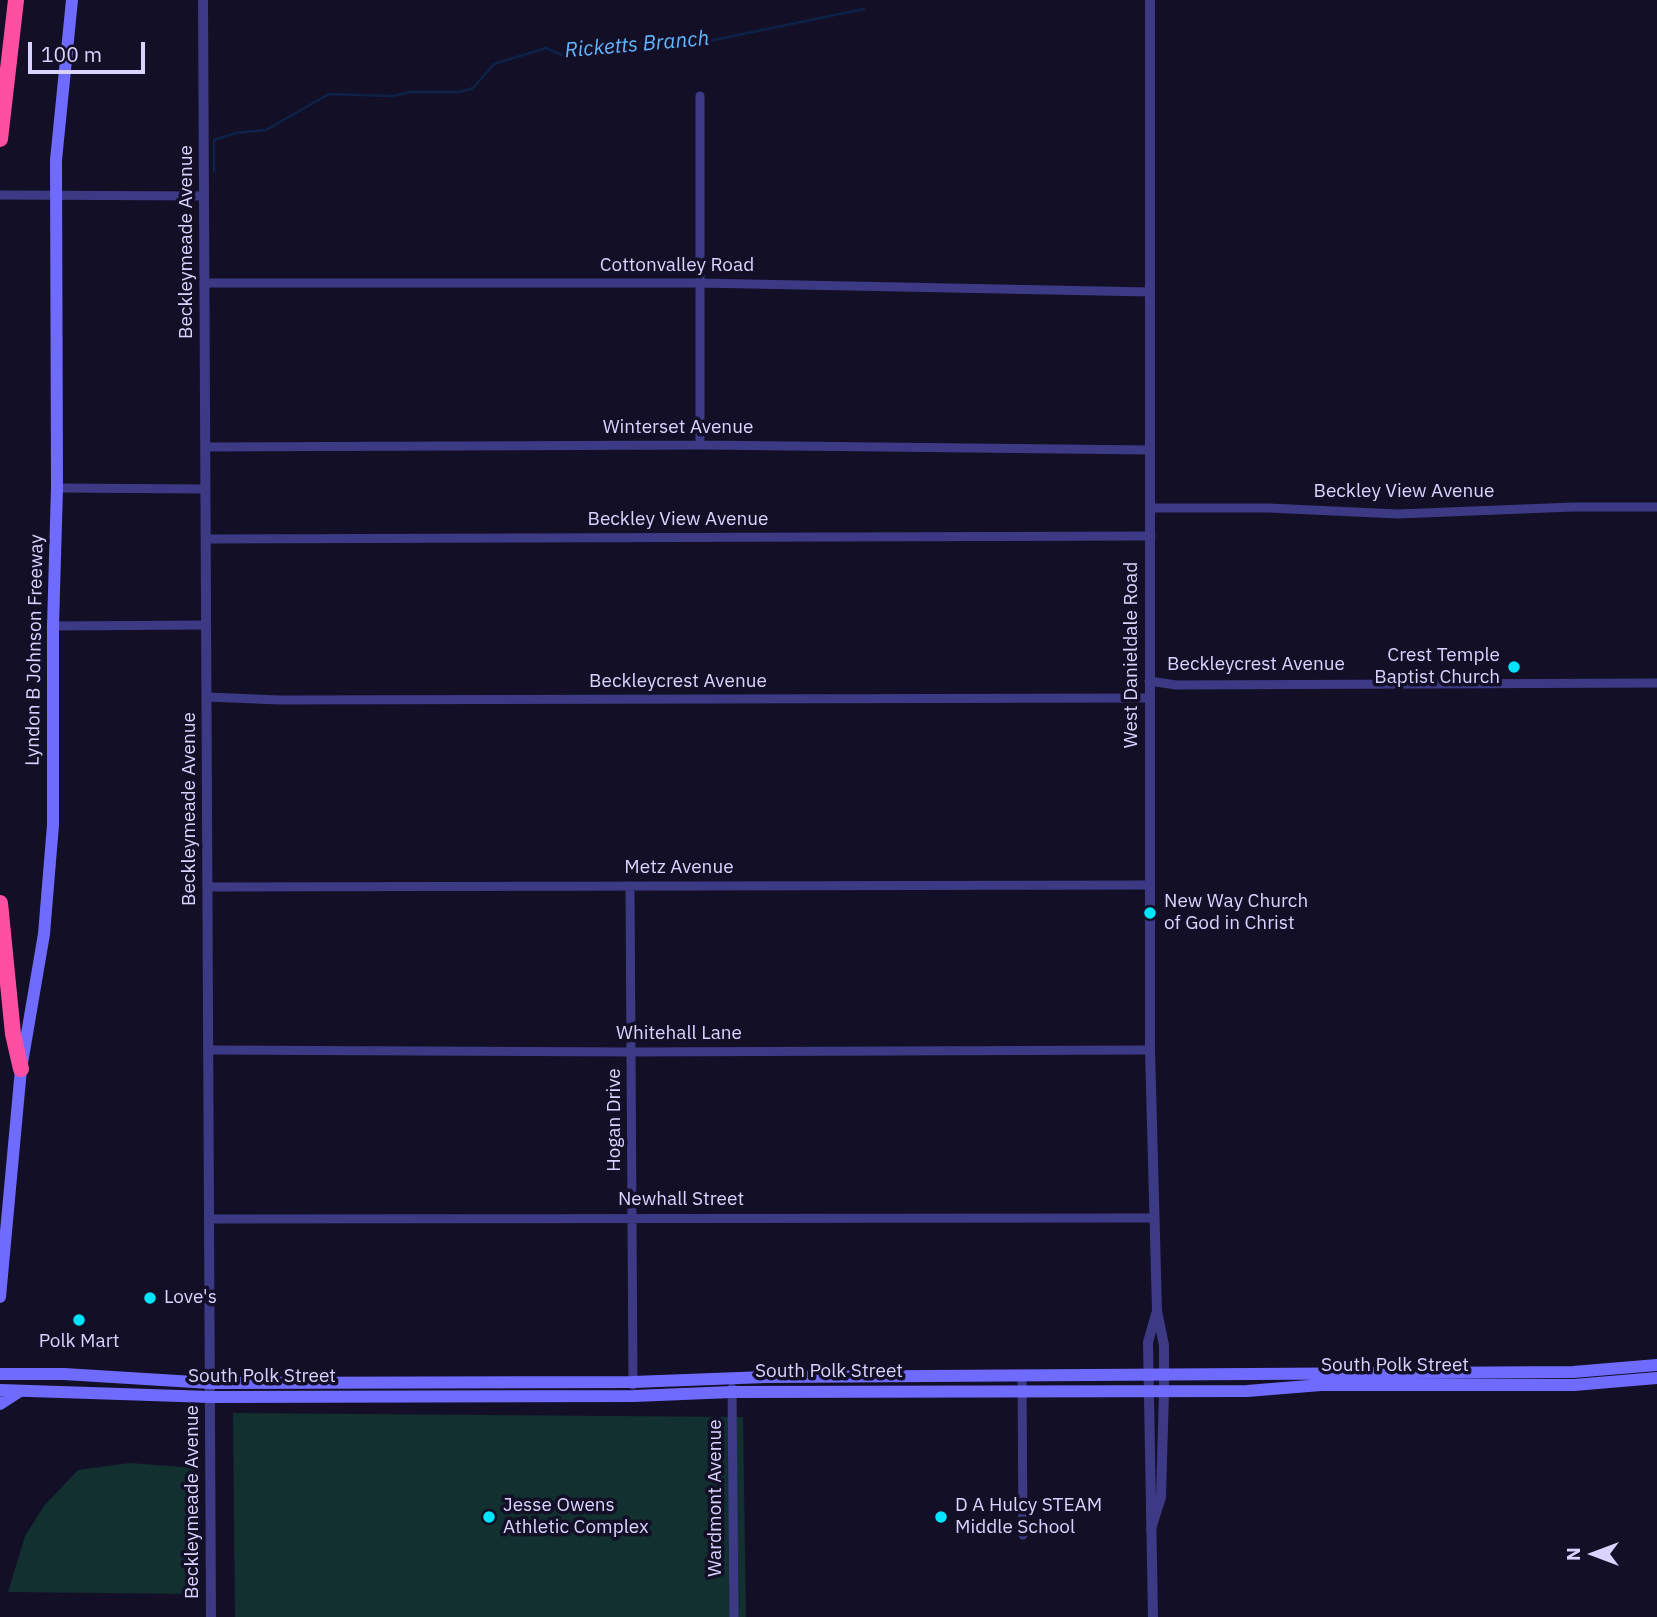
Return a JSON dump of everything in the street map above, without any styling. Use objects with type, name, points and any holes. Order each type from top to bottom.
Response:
[{"type":"highway","points":[[0,139],[16,0]]},
{"type":"highway","points":[[0,903],[13,1034],[21,1069]]},
{"type":"main road","name":"Lyndon B Johnson Freeway","points":[[0,1297],[21,1069],[44,934],[53,825],[53,626],[57,488],[56,160],[72,0]]},
{"type":"main road","name":"South Polk Street","points":[[0,1390],[210,1396],[1247,1391],[1320,1379],[1573,1372],[1657,1365]]},
{"type":"main road","name":"South Polk Street","points":[[0,1374],[64,1374],[210,1382],[633,1382],[732,1378],[1164,1375],[1574,1385],[1657,1378]]},
{"type":"main road","points":[[811,1377],[812,1392]]},
{"type":"main road","points":[[906,1377],[907,1391]]},
{"type":"main road","points":[[435,1382],[435,1396]]},
{"type":"main road","points":[[0,1404],[22,1390]]},
{"type":"street","name":"Beckleymeade Avenue","points":[[203,0],[211,1617]]},
{"type":"street","name":"West Danieldale Road","points":[[1150,0],[1150,1050],[1157,1311],[1164,1345],[1161,1497],[1151,1529]]},
{"type":"street","points":[[700,96],[700,445]]},
{"type":"street","points":[[0,195],[204,196]]},
{"type":"street","name":"Cottonvalley Road","points":[[204,283],[700,283],[1150,292]]},
{"type":"street","name":"Winterset Avenue","points":[[205,447],[700,445],[1150,450]]},
{"type":"street","points":[[57,488],[205,489]]},
{"type":"street","name":"Beckley View Avenue","points":[[1152,508],[1268,508],[1398,514],[1573,507],[1657,507]]},
{"type":"street","name":"Beckley View Avenue","points":[[206,539],[1151,536]]},
{"type":"street","points":[[53,626],[206,625]]},
{"type":"street","name":"Beckleycrest Avenue","points":[[1149,681],[1175,685],[1657,683]]},
{"type":"street","name":"Beckleycrest Avenue","points":[[206,697],[279,700],[1149,698]]},
{"type":"street","name":"Metz Avenue","points":[[207,887],[1150,885]]},
{"type":"street","name":"Hogan Drive","points":[[630,886],[634,1396]]},
{"type":"street","name":"Whitehall Lane","points":[[208,1050],[1150,1050]]},
{"type":"street","name":"Newhall Street","points":[[209,1219],[1154,1218]]},
{"type":"street","name":"West Danieldale Road","points":[[1153,1617],[1148,1342],[1157,1311]]},
{"type":"street","points":[[1022,1376],[1023,1535]]},
{"type":"street","name":"Wardmont Avenue","points":[[732,1378],[734,1617]]},
{"type":"green space","name":"Jesse Owens Athletic Complex","points":[[233,1413],[743,1417],[746,1617],[235,1617]]},
{"type":"green space","points":[[130,1463],[196,1468],[195,1594],[8,1592],[25,1536],[44,1506],[78,1470]]},
{"type":"waterway","name":"Ricketts Branch","points":[[214,172],[214,140],[236,133],[266,130],[329,94],[392,96],[411,92],[460,92],[473,88],[494,64],[546,48],[562,55],[647,42],[704,42],[864,9]]},
{"type":"place","name":"Crest Temple Baptist Church","points":[[1514,667]]},
{"type":"place","name":"New Way Church of God in Christ","points":[[1150,913]]},
{"type":"place","name":"Love's","points":[[150,1298]]},
{"type":"place","name":"Polk Mart","points":[[79,1320]]},
{"type":"place","name":"Jesse Owens Athletic Complex","points":[[489,1517]]},
{"type":"place","name":"D A Hulcy STEAM Middle School","points":[[941,1517]]}]
